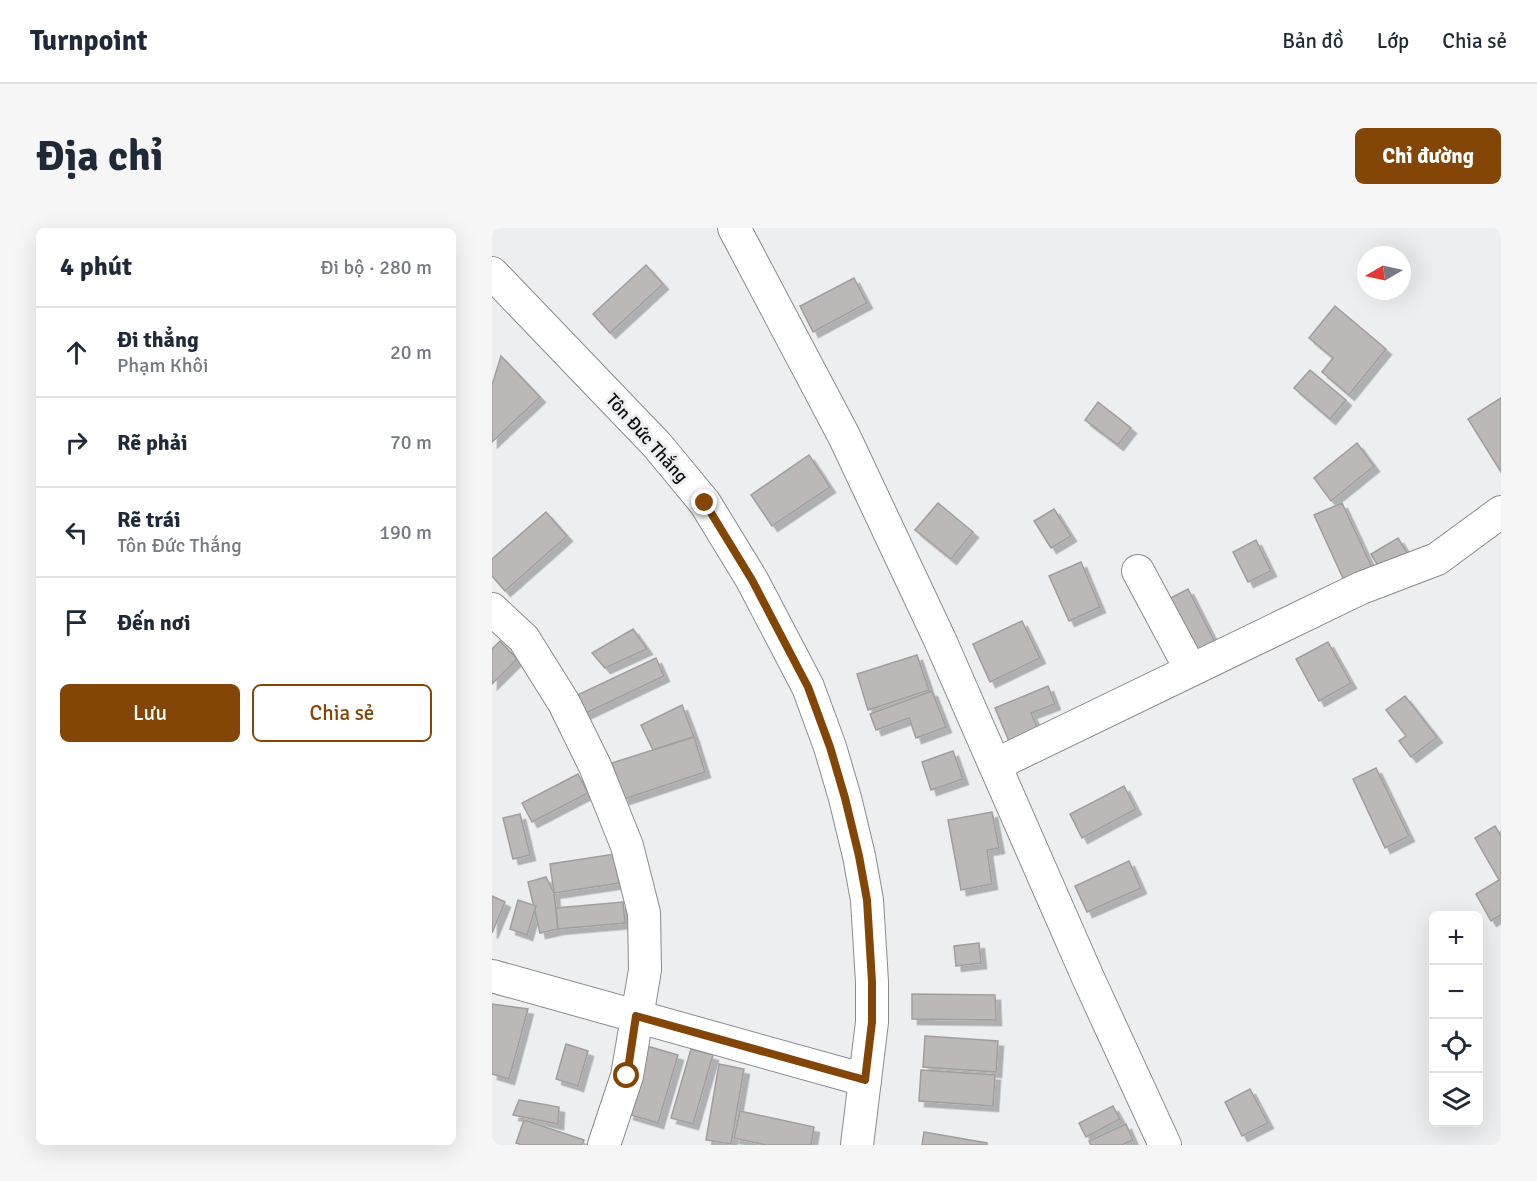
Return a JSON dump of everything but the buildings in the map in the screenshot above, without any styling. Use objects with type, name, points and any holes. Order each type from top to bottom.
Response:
[{"type":"street","points":[[734,228],[844,436],[940,640],[1165,1145]]},
{"type":"street","name":"Tôn Đức Thắng","points":[[493,278],[657,445],[705,503],[752,580],[808,687],[830,747],[845,798],[867,900],[872,1022],[857,1145]]},
{"type":"street","points":[[995,765],[1361,588],[1437,559],[1501,512]]},
{"type":"street","points":[[1138,571],[1191,670]]},
{"type":"street","points":[[492,609],[524,639],[564,703],[595,766],[627,846],[644,913],[645,970],[627,1076],[604,1145]]},
{"type":"street","points":[[492,976],[865,1080]]},
{"type":"route","points":[[627,1076],[636,1016],[865,1080],[872,1022],[867,900],[845,798],[830,747],[808,687],[752,580],[705,503]]}]
